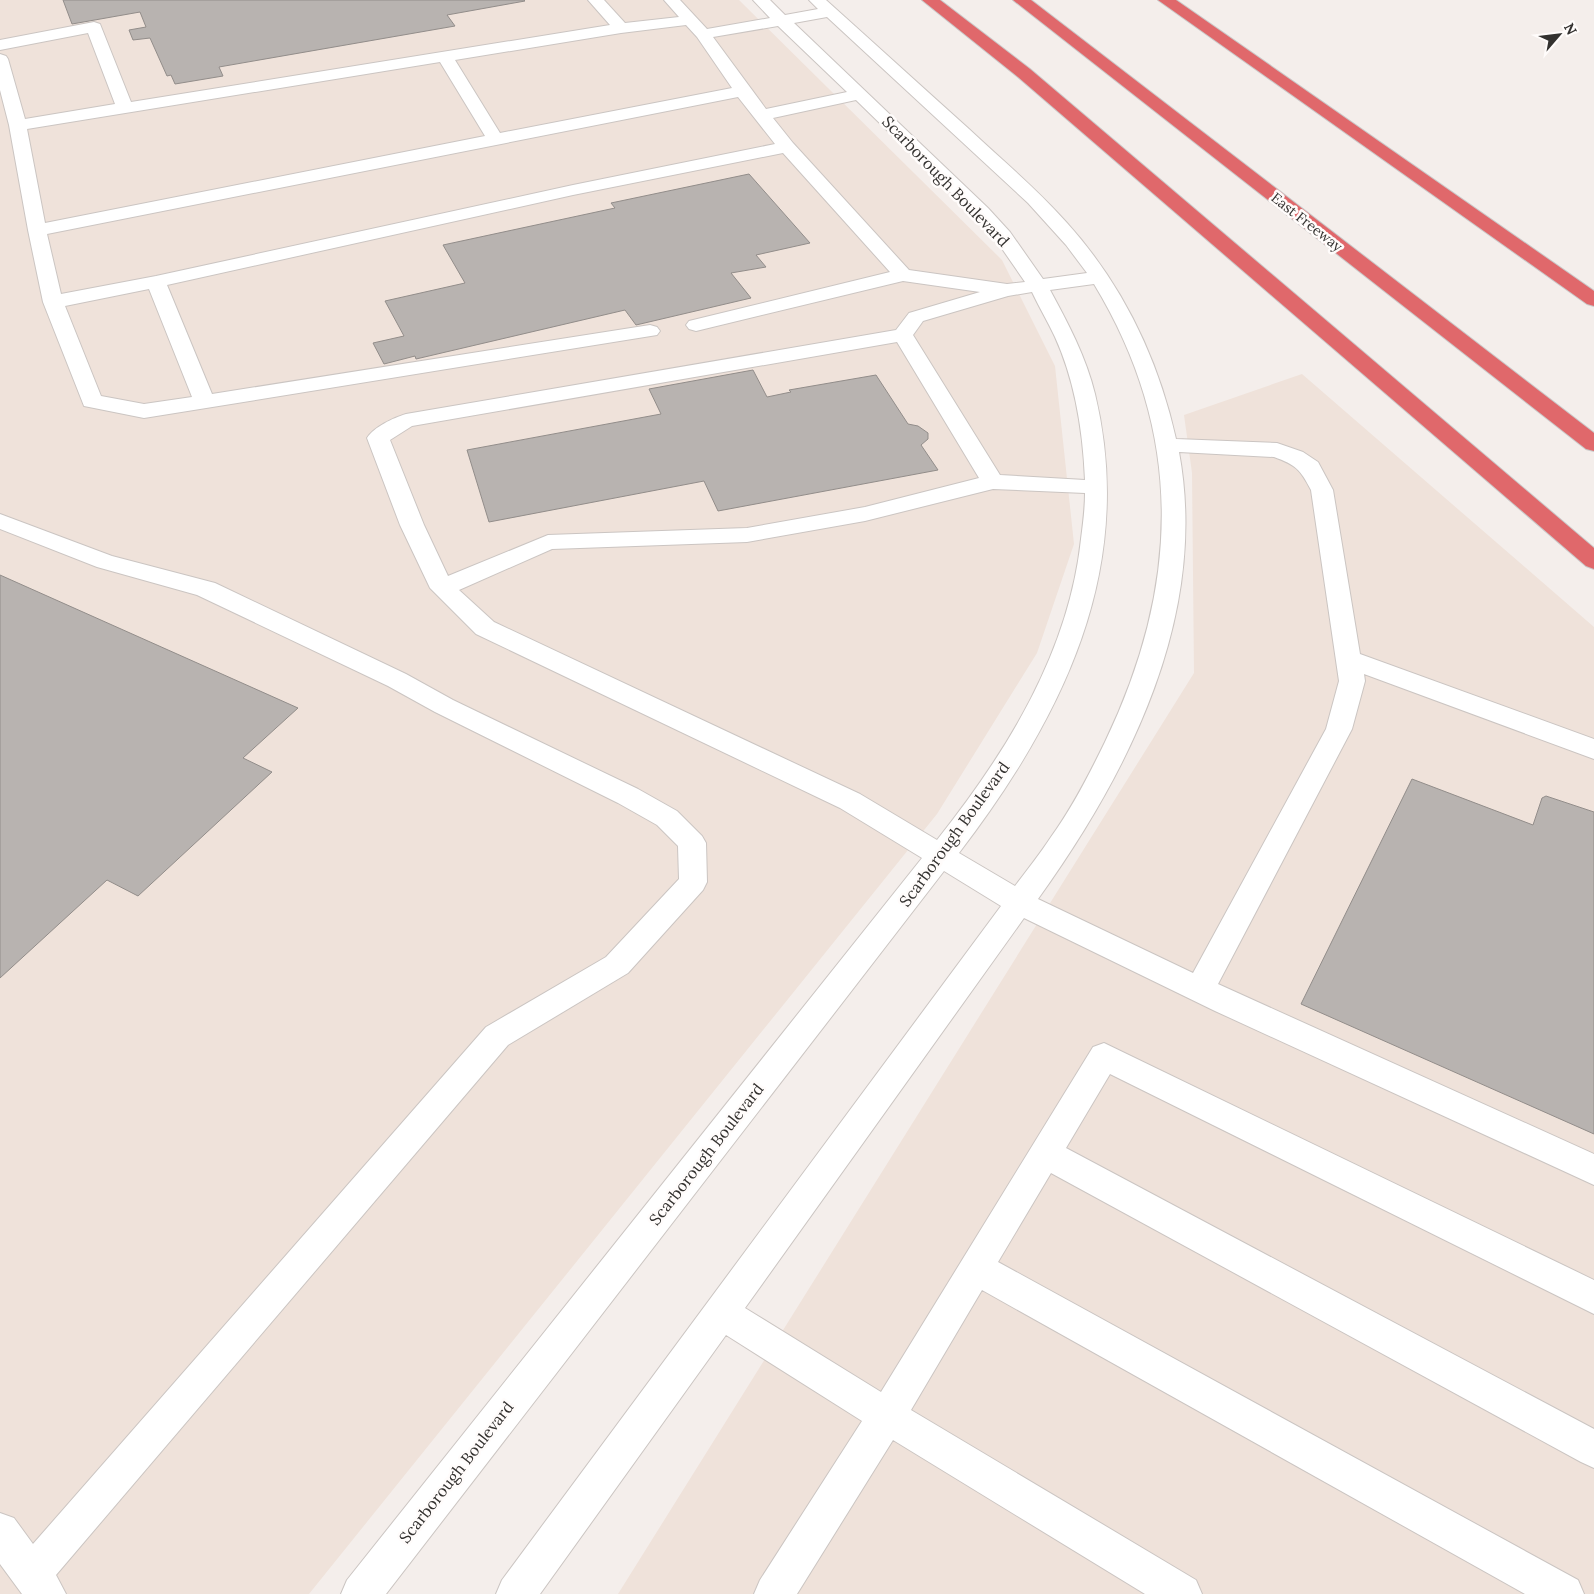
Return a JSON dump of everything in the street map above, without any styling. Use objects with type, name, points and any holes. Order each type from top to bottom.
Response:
[{"type":"highway","points":[[930,0],[1024,73],[1594,561]]},
{"type":"highway","name":"East Freeway","points":[[1021,0],[1594,444]]},
{"type":"highway","points":[[1166,0],[1594,300]]},
{"type":"street","points":[[596,0],[621,28]]},
{"type":"street","points":[[672,0],[703,34],[742,91],[787,147],[903,275]]},
{"type":"street","name":"Scarborough Boulevard","points":[[361,1594],[977,809],[1025,735],[1056,674],[1082,602],[1094,531],[1096,453],[1092,421],[1085,394],[1068,341],[1056,316],[1038,285],[996,228],[936,167],[761,0]]},
{"type":"street","points":[[516,1594],[1062,844],[1098,783],[1127,722],[1154,647],[1170,576],[1174,506],[1166,444],[1152,385],[1141,356],[1118,307],[1100,277],[1075,243],[1039,202],[817,0]]},
{"type":"street","points":[[703,34],[830,12]]},
{"type":"street","points":[[18,125],[621,28],[690,20]]},
{"type":"street","points":[[0,45],[94,27],[125,108]]},
{"type":"street","points":[[445,56],[495,139]]},
{"type":"street","points":[[0,59],[18,125],[37,230],[53,302],[92,401],[144,411],[650,331]]},
{"type":"street","points":[[37,230],[742,91]]},
{"type":"street","points":[[762,115],[860,94]]},
{"type":"street","points":[[53,302],[156,282],[572,190],[787,147]]},
{"type":"street","points":[[696,325],[903,275],[1007,290]]},
{"type":"street","points":[[1100,277],[1007,290],[983,299],[916,317],[903,335],[699,369],[406,422],[378,438],[412,525],[442,588],[485,628],[850,801],[1020,903],[1200,989],[1594,1170]]},
{"type":"street","points":[[156,282],[204,401]]},
{"type":"street","points":[[903,335],[993,482]]},
{"type":"street","points":[[1166,444],[1277,450],[1295,457],[1310,467],[1322,490],[1352,681],[1339,729],[1200,989]]},
{"type":"street","points":[[442,588],[548,542],[746,535],[865,514],[993,482],[1096,487]]},
{"type":"street","points":[[0,521],[104,562],[206,589],[397,680],[444,706],[628,796],[666,818],[692,843],[693,882],[617,965],[497,1036],[39,1584],[0,1532]]},
{"type":"street","points":[[1348,659],[1594,749]]},
{"type":"street","points":[[774,1594],[887,1416],[1104,1056],[1594,1298]]},
{"type":"street","points":[[1045,1153],[1594,1449]]},
{"type":"street","points":[[976,1268],[1564,1594]]},
{"type":"street","points":[[720,1312],[887,1416],[1182,1594]]},
{"type":"shaded area","points":[[0,0],[739,0],[1002,260],[1055,366],[1074,544],[1037,653],[937,814],[309,1594],[0,1594]]},
{"type":"shaded area","points":[[1302,374],[1594,627],[1594,1594],[618,1594],[1194,673],[1192,473],[1184,415]]},
{"type":"building","points":[[63,0],[525,1],[447,15],[455,26],[219,67],[223,76],[175,84],[171,75],[167,76],[150,38],[133,40],[129,30],[146,27],[140,12],[72,24]]},
{"type":"building","points":[[749,174],[810,243],[756,255],[766,267],[731,273],[751,298],[636,325],[625,310],[416,359],[415,356],[384,364],[373,343],[404,336],[385,301],[465,283],[443,245],[615,208],[611,203]]},
{"type":"building","points":[[753,370],[767,397],[791,392],[789,390],[876,375],[908,424],[918,426],[928,433],[928,439],[921,445],[938,470],[718,511],[704,481],[489,522],[467,450],[661,414],[649,389]]},
{"type":"building","points":[[0,575],[298,708],[243,758],[272,772],[138,896],[107,880],[0,978]]},
{"type":"building","points":[[1412,779],[1533,825],[1542,798],[1546,796],[1594,812],[1594,1134],[1301,1004]]}]
